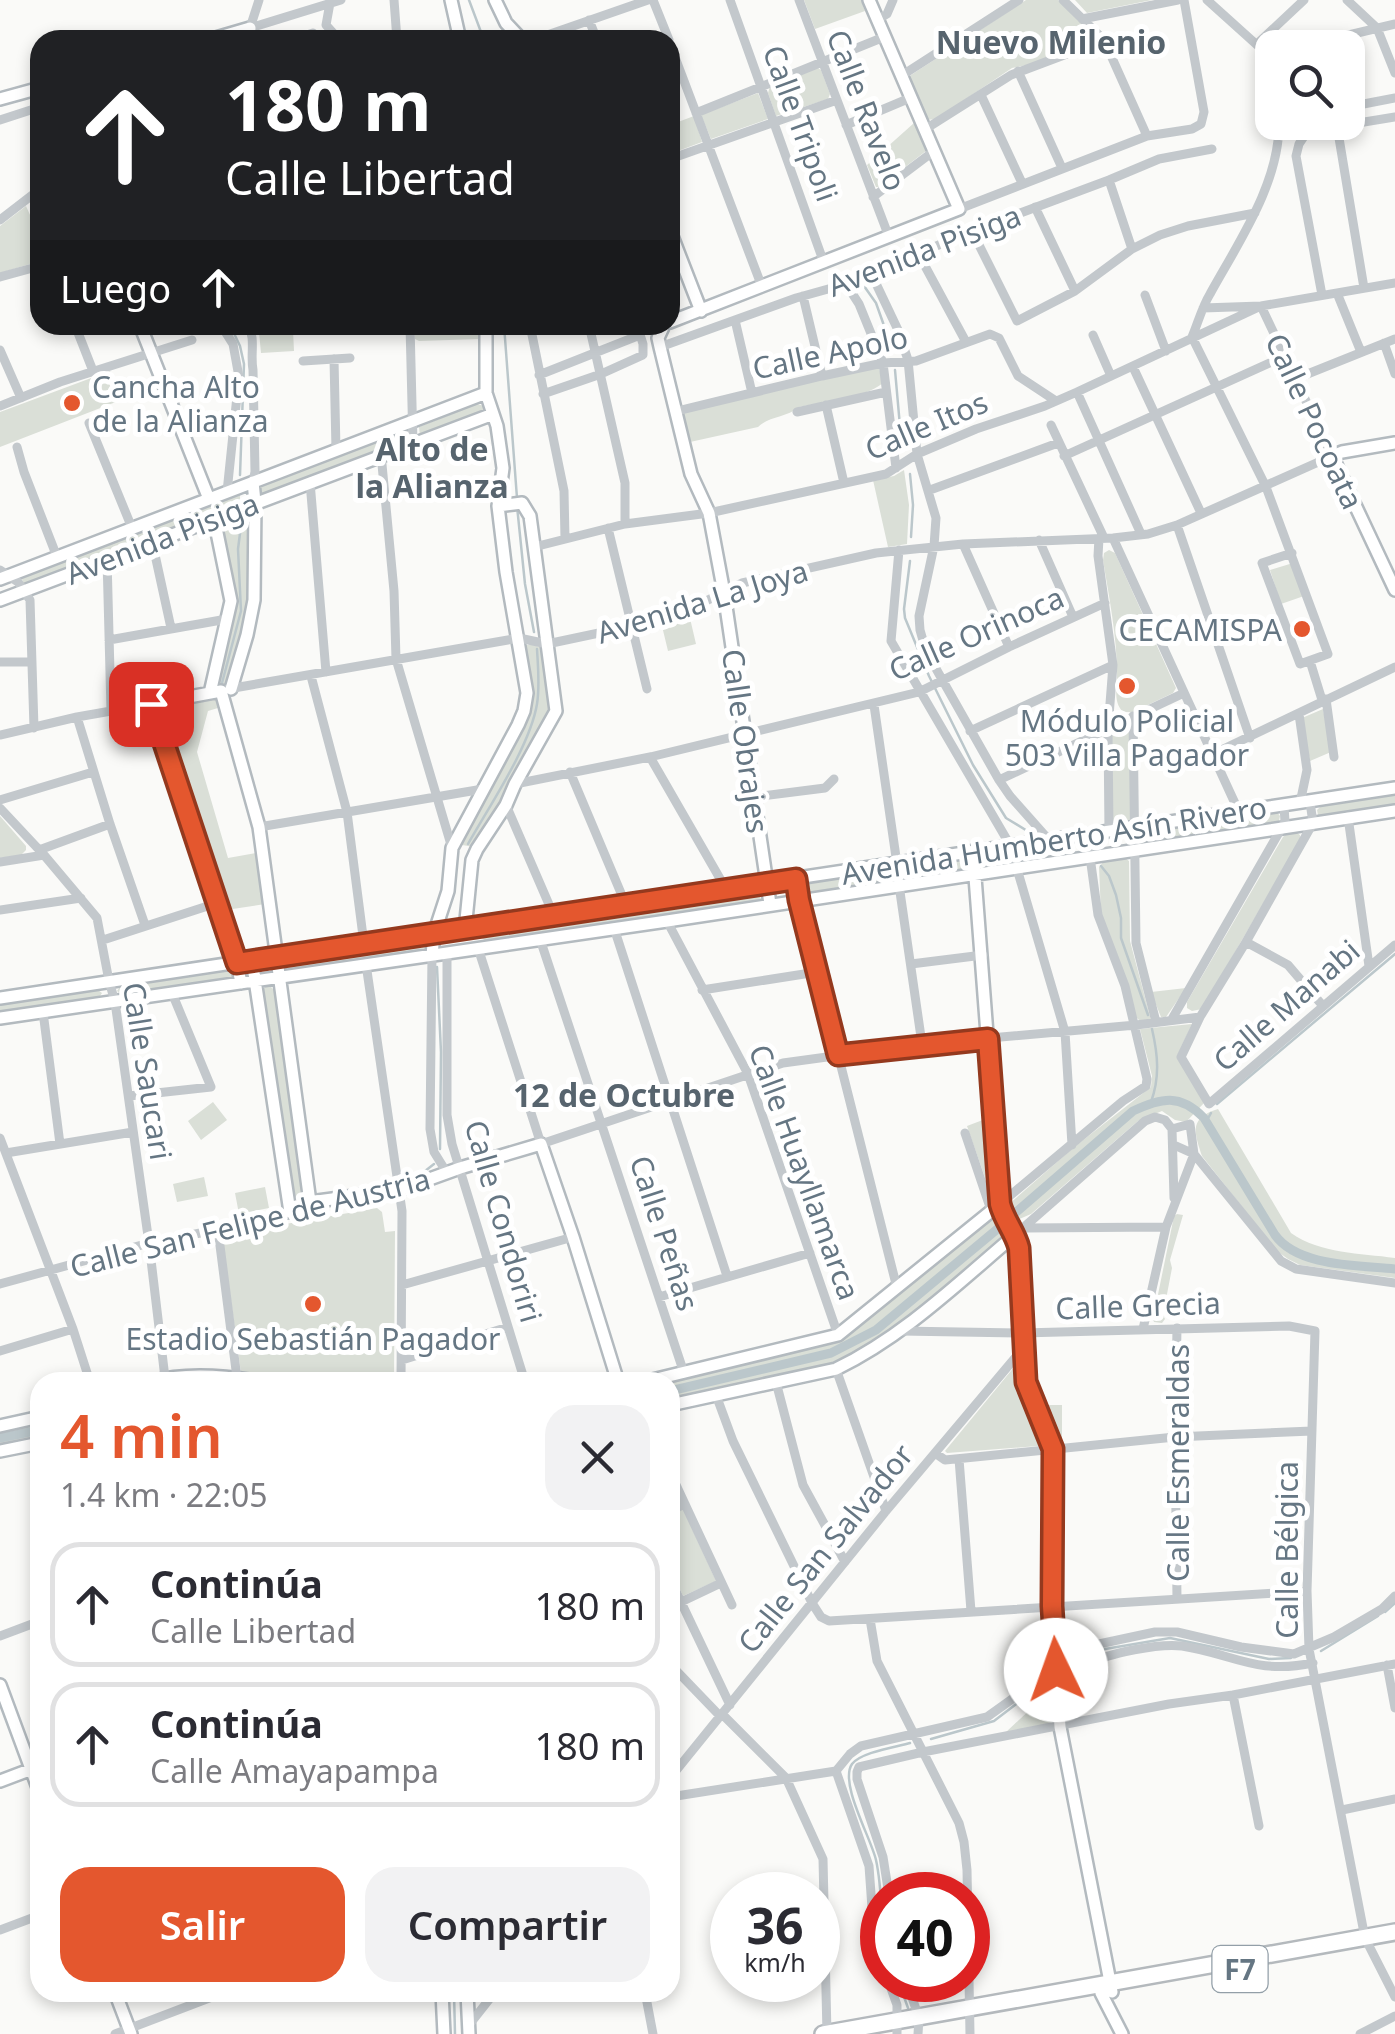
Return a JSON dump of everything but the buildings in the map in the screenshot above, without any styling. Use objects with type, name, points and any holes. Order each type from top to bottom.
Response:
[{"type":"highway","name":"F7","points":[[1367,1942],[1395,1932]]},
{"type":"highway","name":"F7","points":[[826,2034],[970,2020],[1106,1988],[1367,1942],[1395,1941]]},
{"type":"highway","name":"F7","points":[[874,2034],[897,2028]]},
{"type":"street","points":[[250,30],[259,0]]},
{"type":"street","points":[[394,0],[397,30]]},
{"type":"street","points":[[451,0],[458,30]]},
{"type":"street","points":[[495,0],[513,30]]},
{"type":"street","points":[[561,30],[651,0],[664,30]]},
{"type":"street","name":"Calle Tripoli","points":[[730,0],[824,263]]},
{"type":"street","name":"Calle Ravelo","points":[[799,0],[889,237]]},
{"type":"street","points":[[869,0],[959,209]]},
{"type":"street","points":[[877,20],[887,14],[893,0]]},
{"type":"street","points":[[901,76],[1019,0]]},
{"type":"street","points":[[1063,0],[1104,40],[1146,136]]},
{"type":"street","points":[[1082,18],[1181,0]]},
{"type":"street","name":"Avenida Pisiga","points":[[680,319],[1146,136],[1197,128],[1203,119],[1181,0]]},
{"type":"street","points":[[1207,0],[1255,42]]},
{"type":"street","points":[[1272,30],[1304,0]]},
{"type":"street","points":[[1348,0],[1378,28],[1395,73]]},
{"type":"street","points":[[260,30],[336,2]]},
{"type":"street","points":[[330,30],[326,25],[336,2]]},
{"type":"street","points":[[589,20],[593,30]]},
{"type":"street","points":[[1365,31],[1395,24]]},
{"type":"street","points":[[696,112],[884,37]]},
{"type":"street","points":[[924,130],[1018,72],[1104,40]]},
{"type":"street","points":[[680,71],[762,288]]},
{"type":"street","points":[[1018,72],[1062,168]]},
{"type":"street","points":[[0,99],[30,91]]},
{"type":"street","points":[[981,96],[1022,184]]},
{"type":"street","points":[[846,125],[910,98]]},
{"type":"street","points":[[1365,104],[1395,98]]},
{"type":"street","points":[[680,155],[837,100]]},
{"type":"street","points":[[0,120],[30,110]]},
{"type":"street","points":[[1365,122],[1395,117]]},
{"type":"street","points":[[1278,140],[1264,194],[1203,308],[1192,337],[1266,486],[1292,553],[1328,654],[1300,664],[1262,563],[1292,553]]},
{"type":"street","points":[[1301,140],[1296,156],[1322,295]]},
{"type":"street","points":[[1340,140],[1364,288]]},
{"type":"street","name":"Avenida Pisiga","points":[[660,335],[660,347],[846,284],[1158,158],[1212,149]]},
{"type":"street","points":[[874,197],[934,151]]},
{"type":"street","points":[[1109,180],[1132,249]]},
{"type":"street","points":[[0,220],[30,197]]},
{"type":"street","points":[[1035,207],[1075,291]]},
{"type":"street","points":[[972,231],[1017,321],[1075,291],[1132,249],[1160,235],[1255,213]]},
{"type":"street","points":[[918,254],[966,342]]},
{"type":"street","points":[[680,260],[701,311]]},
{"type":"street","points":[[0,277],[30,269]]},
{"type":"street","points":[[871,273],[908,360],[917,454],[936,518],[919,616],[926,650],[999,780],[1054,839],[1063,861]]},
{"type":"street","name":"Calle Itos","points":[[1203,308],[1261,306],[1395,283]]},
{"type":"street","points":[[846,284],[859,304],[883,364],[896,468]]},
{"type":"street","points":[[1337,293],[1362,352]]},
{"type":"street","points":[[1145,295],[1166,352]]},
{"type":"street","points":[[803,296],[822,376]]},
{"type":"street","name":"Calle Itos","points":[[534,547],[625,524],[709,513],[886,474],[917,454],[1133,368],[1261,306]]},
{"type":"street","name":"Calle Pocoata","points":[[1261,306],[1395,590]]},
{"type":"street","points":[[735,320],[752,393]]},
{"type":"street","name":"Calle Apolo","points":[[677,411],[822,376],[908,360],[916,362],[990,334],[999,338],[1018,376],[1056,401]]},
{"type":"street","points":[[1093,334],[1111,376]]},
{"type":"street","points":[[79,335],[93,371]]},
{"type":"street","points":[[143,335],[208,499]]},
{"type":"street","points":[[226,492],[240,377],[233,344],[227,335]]},
{"type":"street","points":[[220,691],[246,635],[254,600],[253,335]]},
{"type":"street","points":[[410,335],[413,444]]},
{"type":"street","points":[[447,1173],[434,1152],[430,1129],[434,934],[448,891],[452,848],[524,711],[527,694],[506,572],[498,426],[486,393],[486,335]]},
{"type":"street","points":[[532,335],[564,491],[564,539]]},
{"type":"street","points":[[591,335],[625,483],[625,524]]},
{"type":"street","points":[[539,375],[629,335]]},
{"type":"street","points":[[543,394],[643,355],[640,335]]},
{"type":"street","points":[[1296,379],[1395,339]]},
{"type":"street","points":[[0,406],[192,340]]},
{"type":"street","points":[[1384,343],[1395,374]]},
{"type":"street","name":"Calle Obrajes","points":[[660,347],[691,474],[709,513],[770,904]]},
{"type":"street","points":[[0,350],[21,398]]},
{"type":"street","points":[[1064,456],[1285,356]]},
{"type":"street","points":[[302,361],[350,358]]},
{"type":"street","points":[[334,359],[336,450]]},
{"type":"street","points":[[1133,368],[1201,513]]},
{"type":"street","name":"Calle Apolo","points":[[796,412],[886,392]]},
{"type":"street","points":[[1077,392],[1141,534]]},
{"type":"street","name":"Avenida Pisiga","points":[[0,600],[11,579],[58,557],[486,393]]},
{"type":"street","points":[[826,405],[844,483]]},
{"type":"street","name":"Avenida Pisiga","points":[[11,579],[107,558],[493,414]]},
{"type":"street","points":[[89,423],[132,528]]},
{"type":"street","points":[[1051,426],[1240,812]]},
{"type":"street","points":[[930,490],[1058,443]]},
{"type":"street","name":"Avenida La Joya","points":[[0,734],[519,638],[547,644],[690,609],[742,583],[899,550],[1160,531],[1342,452],[1395,444]]},
{"type":"street","points":[[17,447],[58,557]]},
{"type":"street","points":[[382,454],[396,659],[452,848]]},
{"type":"street","points":[[310,482],[326,672]]},
{"type":"street","points":[[503,505],[522,503],[530,516],[556,710],[472,860],[468,929],[478,948],[615,1372]]},
{"type":"street","points":[[214,518],[231,601],[220,691],[259,827],[310,1202]]},
{"type":"street","points":[[1177,524],[1250,738]]},
{"type":"street","points":[[608,528],[647,689]]},
{"type":"street","points":[[1105,538],[1098,556],[1113,665],[1108,729],[1109,832]]},
{"type":"street","points":[[1038,540],[1073,617]]},
{"type":"street","points":[[152,541],[171,628]]},
{"type":"street","points":[[962,544],[1009,647]]},
{"type":"street","points":[[899,550],[891,641],[1010,845],[1065,1032],[1072,1145]]},
{"type":"street","points":[[107,558],[111,711]]},
{"type":"street","points":[[11,579],[30,600],[34,728]]},
{"type":"street","name":"Calle Orinoca","points":[[515,784],[745,735],[920,692],[1105,603]]},
{"type":"street","points":[[110,640],[227,619]]},
{"type":"street","points":[[1310,661],[1324,700],[1334,757]]},
{"type":"street","points":[[0,662],[31,662]]},
{"type":"street","points":[[970,731],[1113,665]]},
{"type":"street","points":[[1213,754],[1395,667]]},
{"type":"street","points":[[312,676],[347,812],[364,944]]},
{"type":"street","points":[[999,780],[1184,693]]},
{"type":"street","points":[[151,704],[237,963],[240,984]]},
{"type":"street","points":[[874,704],[897,864]]},
{"type":"street","points":[[1200,1017],[1313,823],[1305,803],[1307,770],[1298,714]]},
{"type":"street","points":[[1133,716],[1136,943],[1156,1022]]},
{"type":"street","points":[[76,717],[145,926]]},
{"type":"street","points":[[650,756],[726,890]]},
{"type":"street","points":[[0,800],[94,772]]},
{"type":"street","points":[[570,772],[626,905]]},
{"type":"street","points":[[754,798],[825,788],[834,779]]},
{"type":"street","points":[[259,827],[483,788]]},
{"type":"street","name":"Avenida Humberto Asín Rivero","points":[[0,998],[1395,788]]},
{"type":"street","points":[[506,805],[554,916]]},
{"type":"street","points":[[1172,1020],[1285,822],[1284,806]]},
{"type":"street","name":"Calle Saucari","points":[[0,808],[97,918],[115,1002],[149,1243],[157,1372]]},
{"type":"street","name":"Avenida Humberto Asín Rivero","points":[[0,1018],[1395,810]]},
{"type":"street","points":[[1348,818],[1368,966]]},
{"type":"street","points":[[0,862],[41,852],[110,824]]},
{"type":"street","points":[[680,1374],[838,1334],[1123,1100],[1146,1086],[1136,1025],[1098,915],[1087,835]]},
{"type":"street","points":[[973,851],[996,1207]]},
{"type":"street","points":[[796,879],[896,1288]]},
{"type":"street","points":[[900,884],[922,1044]]},
{"type":"street","points":[[0,910],[81,898]]},
{"type":"street","points":[[103,940],[217,903]]},
{"type":"street","name":"Calle Huayllamarca","points":[[667,921],[748,1074],[838,1334]]},
{"type":"street","points":[[614,928],[728,1276]]},
{"type":"street","name":"Calle Peñas","points":[[540,939],[684,1373]]},
{"type":"street","points":[[1246,942],[1288,965],[1323,1006]]},
{"type":"street","name":"Calle Manabi","points":[[1200,1017],[1181,1057],[1210,1104],[1395,945]]},
{"type":"street","name":"Calle Condoriri","points":[[447,952],[447,1114],[452,1144],[522,1372]]},
{"type":"street","points":[[911,964],[982,955]]},
{"type":"street","points":[[252,960],[290,1212]]},
{"type":"street","points":[[366,964],[402,1211],[402,1372]]},
{"type":"street","points":[[702,990],[818,972]]},
{"type":"street","points":[[129,1096],[212,1087],[172,993]]},
{"type":"street","points":[[43,1012],[60,1144]]},
{"type":"street","name":"Calle San Felipe de Austria","points":[[0,1284],[149,1243],[282,1218],[310,1202],[399,1190],[783,1063],[922,1044],[1200,1017]]},
{"type":"street","points":[[680,1403],[836,1369],[860,1358],[901,1332],[1145,1121],[1156,1117],[1172,1129]]},
{"type":"street","name":"Calle Esmeraldas","points":[[1144,1329],[1166,1227],[1194,1154],[1190,1124],[1172,1129],[1174,1206]]},
{"type":"street","points":[[6,1153],[133,1132]]},
{"type":"street","points":[[965,1133],[996,1207],[1019,1231],[1026,1382],[1053,1449],[1052,1606],[1060,1727],[1106,1988],[1122,2034]]},
{"type":"street","points":[[0,1138],[87,1372]]},
{"type":"street","points":[[1174,1145],[1194,1154],[1281,1261],[1296,1269],[1395,1283]]},
{"type":"street","points":[[1019,1231],[1166,1227]]},
{"type":"street","points":[[218,1230],[235,1372]]},
{"type":"street","points":[[402,1285],[573,1237]]},
{"type":"street","points":[[659,1296],[810,1253]]},
{"type":"street","name":"Calle Grecia","points":[[901,1332],[1289,1326],[1315,1331]]},
{"type":"street","points":[[402,1360],[508,1327]]},
{"type":"street","name":"Calle Esmeraldas","points":[[1177,1328],[1177,1599]]},
{"type":"street","points":[[0,1351],[73,1329]]},
{"type":"street","name":"Calle Bélgica","points":[[1315,1331],[1309,1649],[1367,1942],[1395,1997]]},
{"type":"street","name":"Calle San Salvador","points":[[680,1766],[886,1511],[1015,1358],[1024,1355]]},
{"type":"street","points":[[836,1369],[886,1511]]},
{"type":"street","points":[[776,1382],[803,1485],[845,1562]]},
{"type":"street","points":[[716,1395],[733,1440],[812,1603],[821,1618],[829,1621],[1308,1592]]},
{"type":"street","points":[[0,1426],[30,1420]]},
{"type":"street","points":[[935,1453],[942,1460],[1175,1437],[1312,1431]]},
{"type":"street","points":[[0,1452],[30,1445]]},
{"type":"street","points":[[959,1459],[971,1611]]},
{"type":"street","points":[[680,1493],[732,1605]]},
{"type":"street","points":[[680,1506],[685,1504]]},
{"type":"street","points":[[721,1583],[681,1602],[730,1705]]},
{"type":"street","points":[[680,1796],[836,1771],[861,1746],[986,1717],[1064,1662],[1099,1644],[1155,1632],[1177,1632],[1269,1653],[1294,1654],[1382,1609],[1395,1596]]},
{"type":"street","points":[[870,1619],[878,1661],[959,1823],[964,1842],[970,2020]]},
{"type":"street","points":[[0,1636],[30,1624]]},
{"type":"street","points":[[1058,1688],[1092,1662],[1167,1645],[1262,1667],[1313,1663]]},
{"type":"street","points":[[885,1872],[856,1772],[859,1767],[1168,1704],[1391,1664],[1395,1708]]},
{"type":"street","points":[[680,1674],[786,1778],[823,1859],[826,2034]]},
{"type":"street","points":[[0,1685],[30,1754]]},
{"type":"street","points":[[1233,1695],[1258,1826]]},
{"type":"street","points":[[0,1781],[30,1770]]},
{"type":"street","points":[[836,1771],[870,1872]]},
{"type":"street","points":[[1342,1810],[1395,1800]]},
{"type":"street","points":[[0,1930],[30,1919]]},
{"type":"street","points":[[119,2002],[130,2032]]},
{"type":"street","points":[[115,2034],[130,2032],[201,2002]]},
{"type":"street","points":[[442,2002],[444,2034]]},
{"type":"street","points":[[467,2002],[468,2030]]},
{"type":"street","points":[[468,2030],[488,2002]]},
{"type":"street","points":[[647,2002],[654,2034]]},
{"type":"street","points":[[897,2002],[897,2028]]},
{"type":"street","points":[[1360,2034],[1395,2016]]},
{"type":"shaded area","points":[[804,0],[861,0],[865,11],[815,29]]},
{"type":"shaded area","points":[[1026,0],[1058,0],[1094,34],[1094,40],[1036,63],[1012,68],[936,119],[926,120],[911,75]]},
{"type":"shaded area","points":[[1075,0],[1152,0],[1087,13]]},
{"type":"shaded area","points":[[818,68],[830,94],[828,99],[776,116],[768,93],[770,86]]},
{"type":"shaded area","points":[[758,93],[768,119],[711,139],[701,115]]},
{"type":"shaded area","points":[[694,116],[702,142],[680,150],[680,121]]},
{"type":"shaded area","points":[[914,123],[926,151],[876,187],[867,165]]},
{"type":"shaded area","points":[[26,206],[30,215],[30,264],[0,273],[0,226]]},
{"type":"shaded area","name":"Cancha Alto de la Alianza","points":[[259,335],[293,335],[294,351],[261,353]]},
{"type":"shaded area","points":[[415,335],[483,335],[480,339],[415,339]]},
{"type":"shaded area","points":[[879,368],[883,383],[864,393],[799,407],[758,427],[690,442],[682,413]]},
{"type":"shaded area","points":[[110,371],[121,400],[0,447],[0,412]]},
{"type":"shaded area","points":[[477,404],[484,406],[483,413],[420,437],[419,427]]},
{"type":"shaded area","points":[[404,430],[404,441],[257,497],[255,487]]},
{"type":"shaded area","points":[[904,470],[909,505],[907,544],[888,547],[873,480]]},
{"type":"shaded area","points":[[240,491],[236,504],[24,585],[21,576]]},
{"type":"shaded area","points":[[251,513],[251,580],[247,614],[229,684],[222,688],[217,683],[235,606],[220,527]]},
{"type":"shaded area","points":[[1109,550],[1115,553],[1176,688],[1133,712],[1123,712],[1117,699],[1116,645],[1103,560]]},
{"type":"shaded area","points":[[1293,563],[1304,596],[1281,604],[1270,570]]},
{"type":"shaded area","points":[[689,614],[696,644],[668,651],[661,622]]},
{"type":"shaded area","points":[[525,645],[543,648],[553,710],[506,798],[474,847],[462,845],[530,692]]},
{"type":"shaded area","points":[[212,697],[218,708],[208,711],[197,752],[228,858],[256,853],[265,904],[226,910],[161,714],[164,707]]},
{"type":"shaded area","points":[[1323,709],[1331,752],[1310,761],[1302,718]]},
{"type":"shaded area","points":[[1126,727],[1130,731],[1131,821],[1129,825],[1113,825],[1112,734]]},
{"type":"shaded area","points":[[1395,794],[1395,806],[1318,815],[1322,805]]},
{"type":"shaded area","points":[[1277,812],[1280,816],[1275,823],[1144,843],[1138,840],[1142,831]]},
{"type":"shaded area","points":[[0,816],[26,846],[21,855],[0,858]]},
{"type":"shaded area","points":[[1296,832],[1300,840],[1202,1009],[1187,1008],[1283,837]]},
{"type":"shaded area","points":[[961,859],[967,863],[963,870],[808,894],[802,890],[806,883]]},
{"type":"shaded area","points":[[1104,861],[1129,861],[1130,941],[1151,1020],[1140,1021],[1136,1017],[1101,914],[1099,867]]},
{"type":"shaded area","points":[[761,890],[759,896],[763,901],[486,941],[480,937],[481,932]]},
{"type":"shaded area","points":[[423,942],[429,946],[425,952],[284,971],[286,962]]},
{"type":"shaded area","points":[[227,971],[232,979],[123,996],[117,991],[121,985]]},
{"type":"shaded area","points":[[266,986],[274,990],[303,1196],[299,1202],[293,1198],[263,990]]},
{"type":"shaded area","points":[[95,988],[102,993],[98,999],[0,1014],[0,1003]]},
{"type":"shaded area","points":[[1186,988],[1166,1017],[1161,1017],[1151,992]]},
{"type":"shaded area","points":[[1192,1024],[1177,1056],[1204,1103],[1186,1122],[1162,1111],[1138,1121],[1031,1214],[1015,1221],[1008,1205],[1151,1087],[1152,1076],[1140,1029]]},
{"type":"shaded area","points":[[213,1102],[227,1120],[201,1140],[188,1121]]},
{"type":"shaded area","points":[[1218,1109],[1291,1233],[1328,1249],[1395,1258],[1395,1278],[1300,1265],[1277,1251],[1202,1156],[1197,1140],[1198,1121]]},
{"type":"shaded area","points":[[988,1118],[994,1189],[990,1192],[967,1126]]},
{"type":"shaded area","points":[[204,1177],[208,1196],[177,1202],[173,1184]]},
{"type":"shaded area","points":[[265,1187],[269,1208],[239,1214],[235,1193]]},
{"type":"shaded area","name":"Estadio Sebastián Pagador","points":[[377,1208],[382,1212],[385,1232],[395,1231],[394,1372],[241,1372],[222,1235]]},
{"type":"shaded area","points":[[1183,1215],[1170,1260],[1165,1319],[1162,1323],[1154,1322],[1174,1216]]},
{"type":"shaded area","points":[[986,1219],[1002,1224],[1005,1235],[895,1329],[838,1363],[680,1396],[680,1379],[828,1343]]},
{"type":"shaded area","points":[[1019,1365],[1044,1443],[947,1453],[945,1451]]},
{"type":"shaded area","points":[[1044,1405],[1062,1405],[1062,1442],[1058,1440]]},
{"type":"shaded area","points":[[30,1424],[30,1441],[0,1448],[0,1431]]},
{"type":"shaded area","points":[[683,1509],[716,1581],[683,1596],[680,1589]]},
{"type":"shaded area","points":[[1051,1690],[1051,1723],[1005,1733]]},
{"type":"waterway","points":[[469,0],[480,30]]},
{"type":"waterway","points":[[864,286],[876,303],[893,351]]},
{"type":"waterway","points":[[235,335],[244,364],[240,475]]},
{"type":"waterway","points":[[505,335],[517,498]]},
{"type":"waterway","points":[[895,370],[902,449]]},
{"type":"waterway","points":[[910,474],[911,537]]},
{"type":"waterway","points":[[517,506],[534,632]]},
{"type":"waterway","points":[[222,683],[241,611],[238,549],[242,518]]},
{"type":"waterway","points":[[910,561],[905,618],[929,676],[973,765],[1006,818],[1029,832]]},
{"type":"waterway","points":[[468,844],[508,775],[533,720],[538,690],[537,649]]},
{"type":"waterway","points":[[1101,866],[1116,895],[1121,938],[1148,1015]]},
{"type":"waterway","points":[[1217,1104],[1395,954]]},
{"type":"waterway","points":[[437,967],[440,1149]]},
{"type":"waterway","points":[[1151,1102],[1157,1066],[1152,1029]]},
{"type":"waterway","points":[[1014,1214],[1133,1111],[1161,1101],[1178,1101],[1204,1118],[1275,1235],[1285,1245],[1313,1259],[1395,1269]]},
{"type":"waterway","points":[[1206,1122],[1211,1113]]},
{"type":"waterway","points":[[420,1175],[434,1164]]},
{"type":"waterway","points":[[680,1389],[831,1353],[876,1330],[1001,1226]]},
{"type":"waterway","points":[[0,1438],[30,1432]]},
{"type":"waterway","points":[[1385,1612],[1395,1603]]},
{"type":"waterway","points":[[1321,1651],[1378,1616]]},
{"type":"waterway","points":[[1063,1670],[1105,1649],[1170,1638],[1269,1659],[1291,1658]]},
{"type":"waterway","points":[[931,1739],[994,1721],[1049,1679]]},
{"type":"waterway","points":[[878,1872],[849,1773],[852,1764],[863,1756],[910,1743]]},
{"type":"waterway","points":[[454,2002],[455,2034]]},
{"type":"waterway","points":[[906,2002],[908,2008]]},
{"type":"place","name":"Cancha Alto de la Alianza","points":[[72,403]]},
{"type":"place","name":"CECAMISPA","points":[[1302,629]]},
{"type":"place","name":"Módulo Policial 503 Villa Pagador","points":[[1127,686]]},
{"type":"place","name":"Estadio Sebastián Pagador","points":[[313,1304]]},
{"type":"district","name":"Nuevo Milenio","points":[[1051,41]]},
{"type":"district","name":"Alto de la Alianza","points":[[432,466]]},
{"type":"district","name":"12 de Octubre","points":[[624,1094]]},
{"type":"route","points":[[151,704],[237,963],[796,879],[838,1055],[988,1039],[1000,1204],[1019,1248],[1026,1382],[1053,1449],[1052,1606],[1056,1670]]}]
